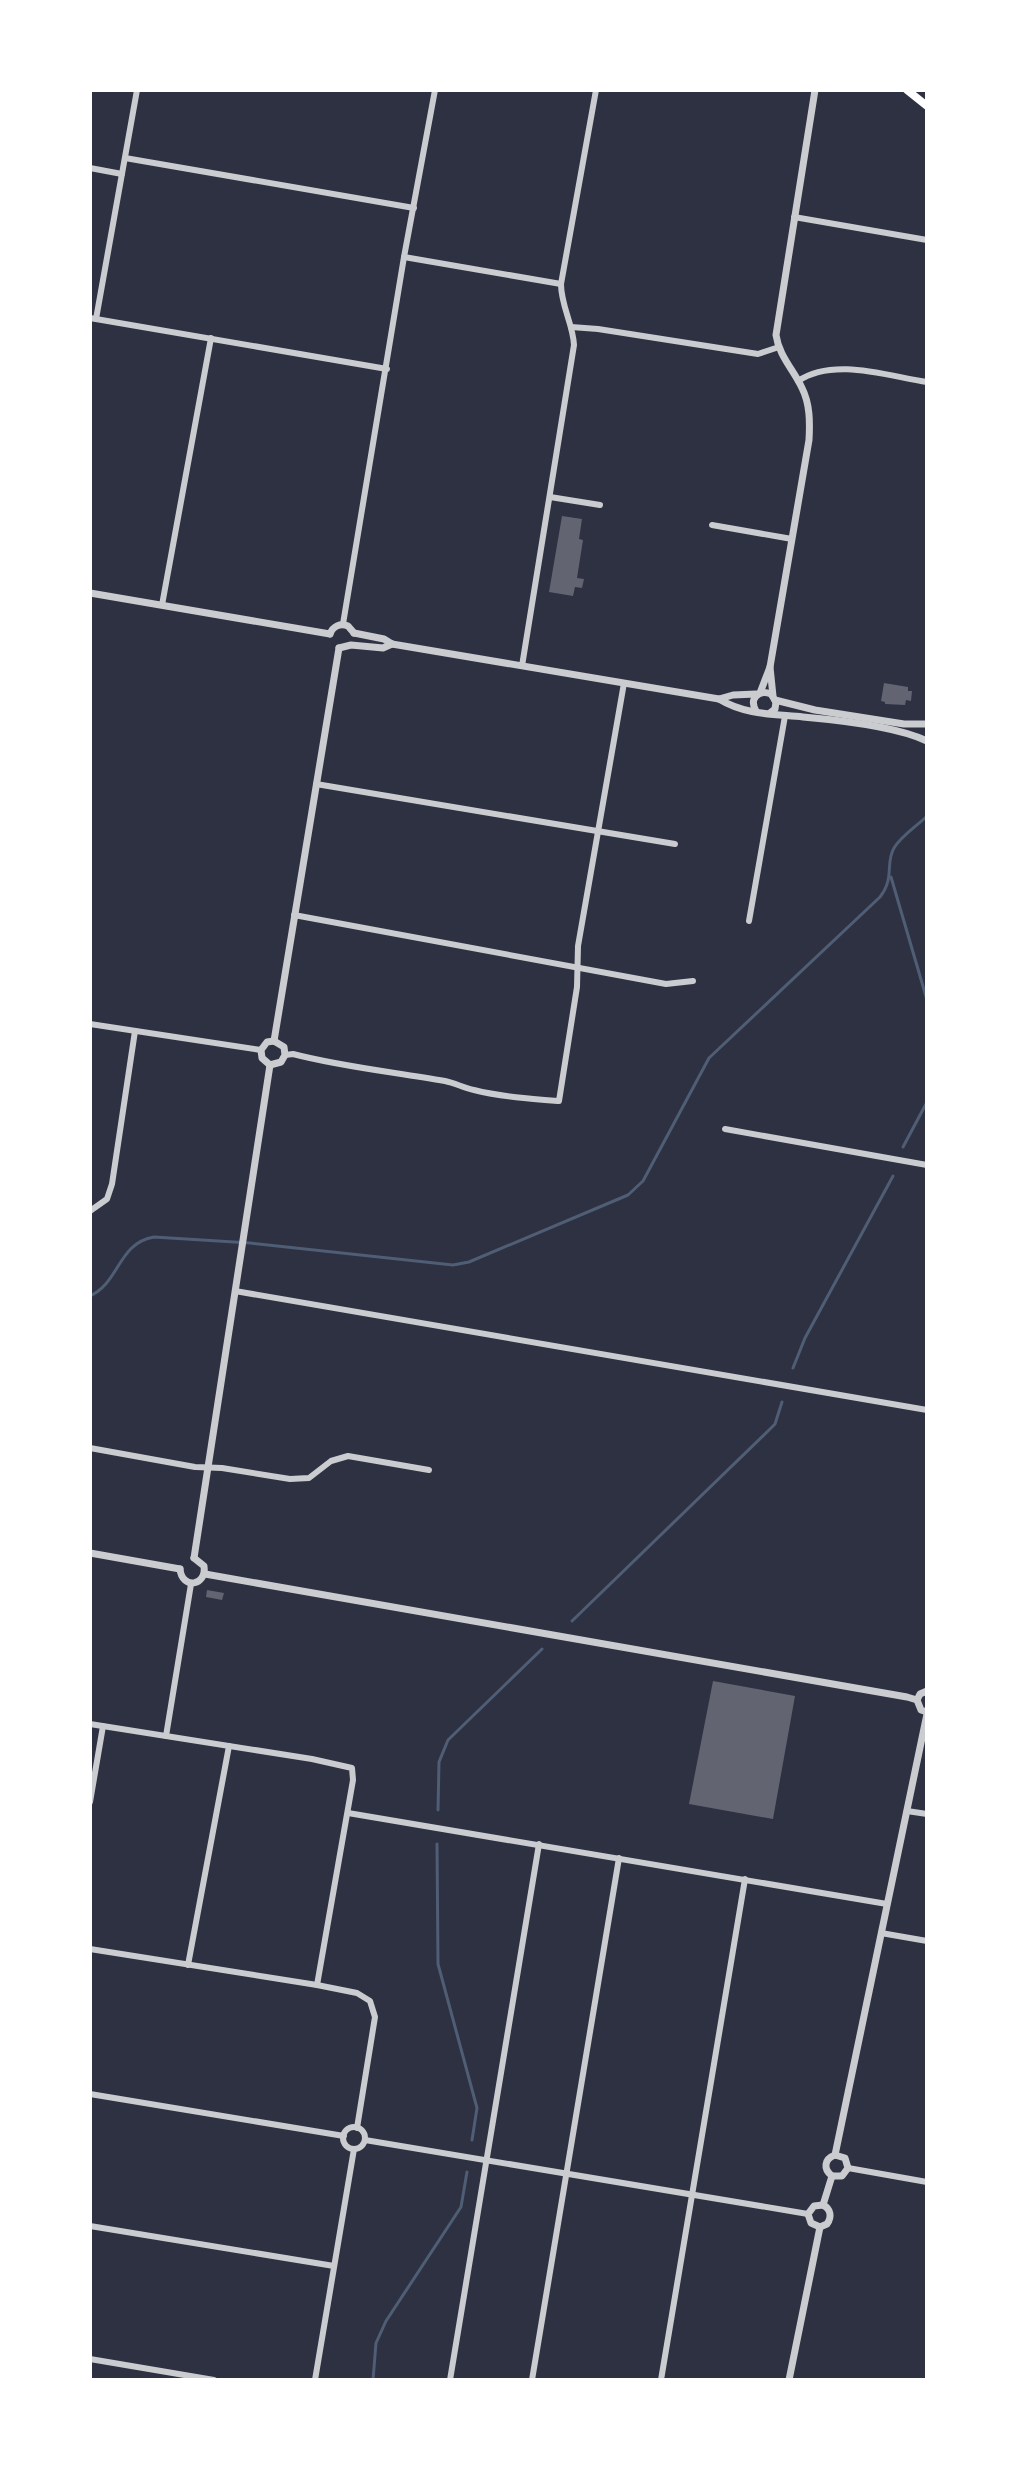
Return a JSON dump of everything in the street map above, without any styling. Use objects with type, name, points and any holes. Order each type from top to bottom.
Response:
[{"type":"main road","points":[[907,90],[927,106]]},
{"type":"street","points":[[137,90],[93,318],[387,369]]},
{"type":"street","points":[[343,624],[435,90]]},
{"type":"street","points":[[522,666],[574,345],[561,284],[596,90]]},
{"type":"street","points":[[756,711],[753,701],[770,667],[809,426],[807,402],[783,358],[777,329],[815,90]]},
{"type":"street","points":[[125,158],[414,208]]},
{"type":"street","points":[[90,168],[122,174]]},
{"type":"street","points":[[794,217],[927,240]]},
{"type":"street","points":[[404,257],[561,284]]},
{"type":"street","points":[[571,327],[758,354],[779,347]]},
{"type":"street","points":[[162,605],[211,338]]},
{"type":"street","points":[[798,381],[811,373],[833,368],[927,382]]},
{"type":"street","points":[[550,497],[600,505]]},
{"type":"street","points":[[712,525],[792,539]]},
{"type":"street","points":[[90,593],[330,634]]},
{"type":"street","points":[[351,645],[354,633],[351,628],[343,624],[336,626],[330,634],[331,641],[339,648],[351,645],[383,648],[392,644]]},
{"type":"street","points":[[354,633],[384,639],[392,644],[719,699],[762,715],[775,709],[770,667]]},
{"type":"street","points":[[274,1041],[339,648]]},
{"type":"street","points":[[285,1055],[451,1082],[481,1091],[559,1101],[577,987],[578,946],[624,683]]},
{"type":"street","points":[[719,699],[768,692],[774,698],[815,710],[904,724],[926,723]]},
{"type":"street","points":[[770,713],[903,733],[926,741]]},
{"type":"street","points":[[749,921],[785,716]]},
{"type":"street","points":[[926,723],[922,730],[926,741]]},
{"type":"street","points":[[316,784],[675,844]]},
{"type":"street","points":[[294,915],[666,984],[693,981]]},
{"type":"street","points":[[90,1024],[261,1050]]},
{"type":"street","points":[[90,1211],[107,1199],[112,1184],[135,1031]]},
{"type":"street","points":[[274,1041],[284,1047],[285,1055],[281,1062],[270,1065],[262,1058],[261,1050],[267,1042],[274,1041]]},
{"type":"street","points":[[90,1553],[186,1562],[204,1566],[205,1574],[201,1580],[191,1584],[183,1580],[186,1562],[209,1468],[270,1065]]},
{"type":"street","points":[[725,1129],[927,1165]]},
{"type":"street","points":[[235,1291],[927,1410]]},
{"type":"street","points":[[90,1448],[290,1479],[309,1478],[331,1461],[348,1456],[429,1470]]},
{"type":"street","points":[[205,1574],[917,1700]]},
{"type":"street","points":[[166,1736],[191,1584]]},
{"type":"street","points":[[835,2155],[927,1713],[921,1710],[917,1700],[920,1694],[927,1691]]},
{"type":"street","points":[[90,1724],[352,1768],[354,1774],[348,1813],[317,1985]]},
{"type":"street","points":[[90,1802],[103,1726]]},
{"type":"street","points":[[188,1965],[229,1746]]},
{"type":"street","points":[[907,1811],[927,1814]]},
{"type":"street","points":[[348,1813],[887,1904]]},
{"type":"street","points":[[450,2380],[539,1844]]},
{"type":"street","points":[[532,2380],[619,1858]]},
{"type":"street","points":[[661,2380],[745,1879]]},
{"type":"street","points":[[881,1933],[927,1941]]},
{"type":"street","points":[[90,1949],[317,1985],[366,1997],[374,2007],[375,2017],[357,2128]]},
{"type":"street","points":[[90,2094],[344,2136]]},
{"type":"street","points":[[350,2128],[357,2128],[364,2134],[363,2146],[354,2149],[347,2146],[344,2136],[350,2128]]},
{"type":"street","points":[[365,2140],[808,2214]]},
{"type":"street","points":[[315,2380],[354,2149]]},
{"type":"street","points":[[835,2155],[845,2158],[848,2168],[842,2176],[832,2176],[826,2164],[835,2155]]},
{"type":"street","points":[[848,2168],[927,2182]]},
{"type":"street","points":[[823,2205],[832,2176]]},
{"type":"street","points":[[823,2205],[829,2210],[830,2217],[827,2224],[820,2227],[811,2223],[808,2214],[814,2206],[823,2205]]},
{"type":"street","points":[[90,2226],[334,2266]]},
{"type":"street","points":[[789,2380],[820,2227]]},
{"type":"street","points":[[90,2359],[214,2380]]},
{"type":"building","points":[[562,516],[582,519],[579,539],[583,540],[577,578],[584,579],[582,588],[575,587],[573,596],[549,592]]},
{"type":"building","points":[[884,683],[908,687],[908,691],[912,691],[911,701],[906,700],[905,705],[885,704],[881,701]]},
{"type":"building","points":[[207,1590],[224,1593],[222,1600],[206,1597]]},
{"type":"building","points":[[713,1681],[795,1696],[773,1819],[689,1804]]},
{"type":"waterway","points":[[90,1296],[108,1282],[133,1247],[154,1237],[250,1243],[453,1265],[469,1262],[628,1195],[643,1181],[709,1058],[880,897],[889,877],[894,848],[927,816]]},
{"type":"waterway","points":[[891,877],[927,1000]]},
{"type":"waterway","points":[[903,1147],[927,1102]]},
{"type":"waterway","points":[[793,1368],[805,1338],[893,1176]]},
{"type":"waterway","points":[[572,1621],[775,1424],[782,1402]]},
{"type":"waterway","points":[[438,1810],[439,1762],[448,1740],[542,1649]]},
{"type":"waterway","points":[[437,1844],[438,1964],[477,2108],[472,2140]]},
{"type":"waterway","points":[[373,2380],[376,2343],[386,2321],[461,2207],[467,2172]]}]
